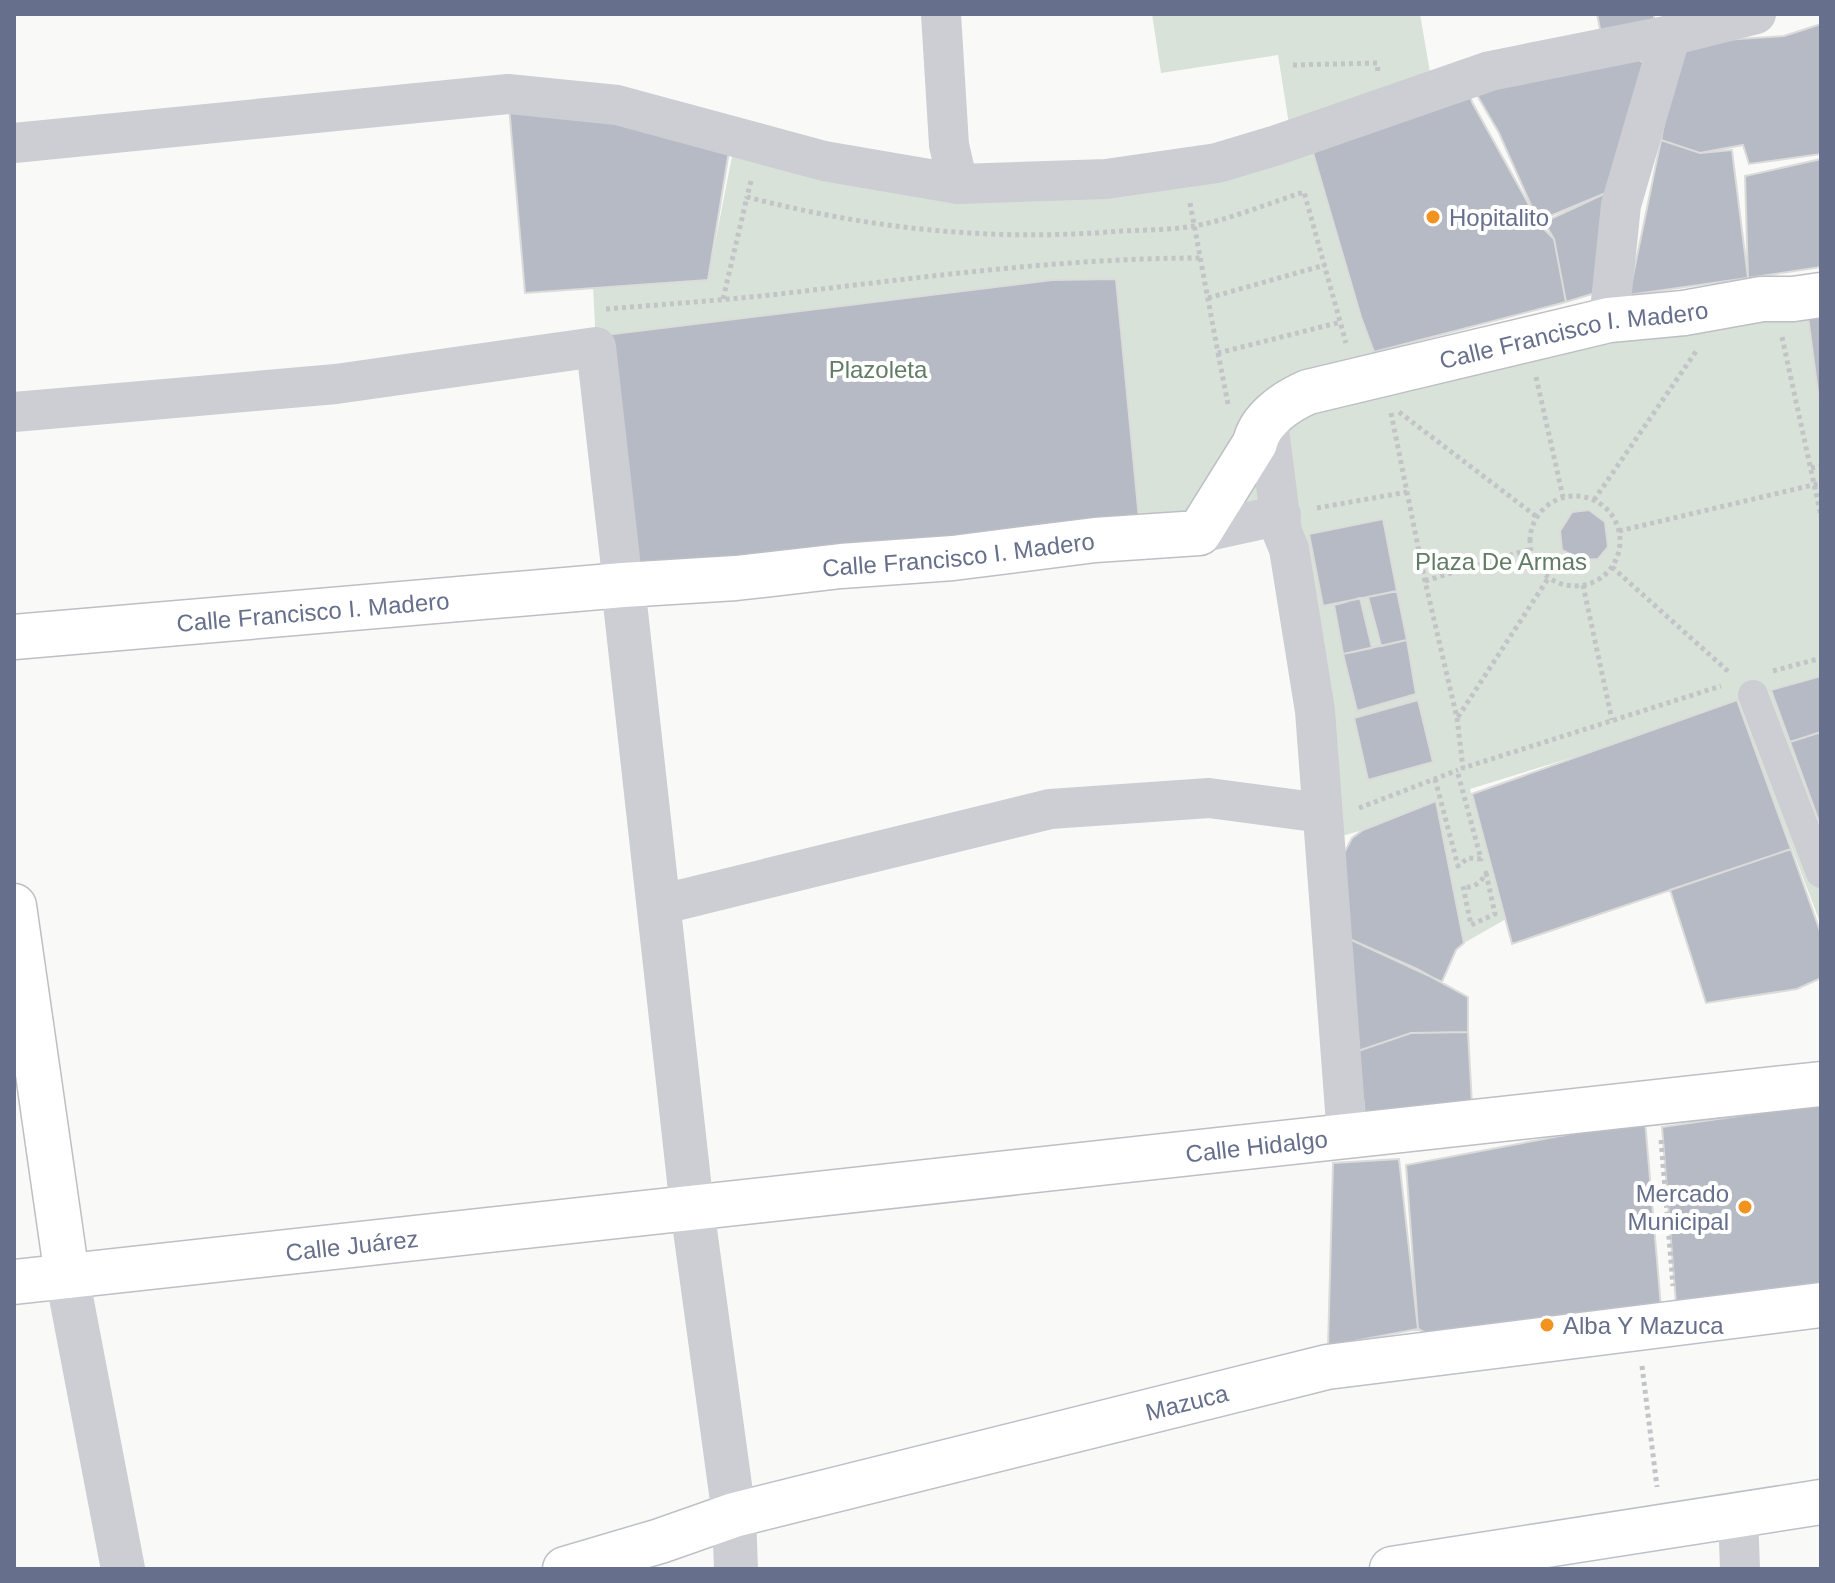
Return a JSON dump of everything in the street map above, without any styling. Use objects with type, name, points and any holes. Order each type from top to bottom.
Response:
[{"type":"main road","name":"Calle Francisco I. Madero","points":[[14,637],[736,578],[953,558],[1095,540],[1199,533],[1255,443],[1257,432],[1291,399],[1308,392],[1609,320],[1684,313],[1762,299],[1821,295]]},
{"type":"main road","points":[[14,906],[67,1276]]},
{"type":"main road","name":"Calle Hidalgo","points":[[692,1208],[1821,1084]]},
{"type":"main road","name":"Calle Juárez","points":[[14,1282],[692,1208]]},
{"type":"main road","name":"Mazuca","points":[[565,1569],[734,1515],[1327,1367],[1821,1305]]},
{"type":"main road","points":[[1392,1569],[1821,1502]]},
{"type":"street","points":[[941,14],[949,145],[958,184]]},
{"type":"street","points":[[14,143],[508,94],[617,105],[824,161],[958,184],[1106,179],[1217,163],[1490,71],[1756,14]]},
{"type":"street","points":[[1609,320],[1621,205],[1671,34]]},
{"type":"street","points":[[14,412],[336,384],[596,347],[692,1208],[734,1515],[736,1569]]},
{"type":"street","points":[[1268,422],[1315,711],[1336,812],[1347,1137]]},
{"type":"street","points":[[1199,533],[1281,515]]},
{"type":"street","points":[[1746,688],[1821,873]]},
{"type":"street","points":[[659,905],[1050,809],[1209,798],[1336,812]]},
{"type":"street","points":[[67,1276],[123,1569]]},
{"type":"street","points":[[1738,1514],[1740,1569]]},
{"type":"path","points":[[1293,65],[1377,63],[1379,76]]},
{"type":"path","points":[[1189,195],[1218,353],[1341,322],[1304,192],[1195,226]]},
{"type":"path","points":[[723,299],[747,197]]},
{"type":"path","points":[[593,311],[940,274],[1144,258],[1201,258]]},
{"type":"path","points":[[1208,298],[1325,265]]},
{"type":"path","points":[[1780,324],[1811,468],[1818,484],[1821,516]]},
{"type":"path","points":[[1594,500],[1704,340]]},
{"type":"path","points":[[1535,373],[1563,497]]},
{"type":"path","points":[[1435,779],[1458,866],[1468,858],[1481,859],[1460,769],[1457,718],[1389,404],[1537,517]]},
{"type":"path","points":[[1811,468],[1821,466]]},
{"type":"path","points":[[1619,531],[1818,484]]},
{"type":"path","points":[[1281,515],[1407,492]]},
{"type":"path","points":[[1563,497],[1594,500],[1606,508],[1619,531],[1617,555],[1612,567],[1604,575],[1583,585],[1571,586],[1549,577],[1535,560],[1531,549],[1532,528],[1537,517],[1552,502],[1563,497]]},
{"type":"path","points":[[1425,581],[1531,549]]},
{"type":"path","points":[[1612,567],[1746,688]]},
{"type":"path","points":[[1457,718],[1549,577]]},
{"type":"path","points":[[1583,585],[1612,720]]},
{"type":"path","points":[[1336,812],[1612,720],[1746,688],[1821,658]]},
{"type":"path","points":[[1486,873],[1495,914],[1471,925],[1463,886],[1472,886],[1481,881],[1486,873]]},
{"type":"path","points":[[1658,1103],[1657,1326],[1662,1526]]},
{"type":"green space","points":[[1152,14],[1420,14],[1432,84],[1290,131],[1278,55],[1161,73]]},
{"type":"green space","points":[[734,146],[957,189],[1311,146],[1381,374],[1807,298],[1821,415],[1821,676],[1771,691],[1821,827],[1821,925],[1736,700],[1590,752],[1470,789],[1506,919],[1464,943],[1436,801],[1363,830],[1324,841],[1282,532],[1181,532],[596,347],[593,285],[708,279]]},
{"type":"building","points":[[1597,14],[1654,14],[1654,22],[1604,49]]},
{"type":"building","points":[[1821,24],[1821,154],[1749,164],[1743,145],[1700,153],[1661,140],[1679,43],[1784,36]]},
{"type":"building","points":[[1625,53],[1655,68],[1606,193],[1538,221],[1499,133],[1474,90]]},
{"type":"building","name":"Hopitalito","points":[[1468,88],[1472,102],[1533,212],[1554,239],[1566,302],[1374,352],[1311,146]]},
{"type":"building","points":[[509,107],[615,113],[730,145],[708,280],[525,293]]},
{"type":"building","points":[[1661,140],[1700,153],[1732,150],[1748,278],[1629,295]]},
{"type":"building","points":[[1821,159],[1821,267],[1748,278],[1745,176]]},
{"type":"building","points":[[1606,193],[1608,289],[1566,302],[1554,239],[1544,222]]},
{"type":"building","points":[[1116,279],[1140,529],[638,568],[605,335],[1052,280]]},
{"type":"building","points":[[1821,315],[1821,415],[1808,317]]},
{"type":"building","points":[[1589,510],[1605,522],[1608,547],[1598,559],[1581,560],[1562,550],[1560,531],[1572,512]]},
{"type":"building","points":[[1383,519],[1397,591],[1323,606],[1309,534]]},
{"type":"building","points":[[1397,591],[1407,640],[1381,646],[1368,597]]},
{"type":"building","points":[[1360,598],[1372,648],[1343,654],[1334,605]]},
{"type":"building","points":[[1407,640],[1416,694],[1357,711],[1343,654]]},
{"type":"building","points":[[1821,676],[1821,732],[1790,742],[1771,690]]},
{"type":"building","points":[[1418,700],[1433,762],[1368,780],[1354,718]]},
{"type":"building","points":[[1737,700],[1791,849],[1512,944],[1472,794]]},
{"type":"building","points":[[1821,732],[1821,827],[1790,742]]},
{"type":"building","points":[[1436,801],[1464,943],[1456,950],[1442,982],[1345,937],[1343,855],[1352,838],[1363,830]]},
{"type":"building","points":[[1791,849],[1821,934],[1821,978],[1797,989],[1706,1003],[1670,890]]},
{"type":"building","points":[[1345,937],[1417,969],[1468,997],[1468,1032],[1411,1033],[1358,1051]]},
{"type":"building","points":[[1468,1032],[1472,1104],[1365,1116],[1358,1051],[1411,1033]]},
{"type":"building","name":"Mercado Municipal","points":[[1821,1104],[1821,1286],[1676,1304],[1662,1127]]},
{"type":"building","points":[[1645,1120],[1661,1307],[1428,1334],[1418,1329],[1406,1165]]},
{"type":"building","points":[[1399,1159],[1418,1329],[1328,1346],[1333,1163]]},
{"type":"place","name":"Hopitalito","points":[[1433,217]]},
{"type":"place","name":"Mercado Municipal","points":[[1745,1207]]},
{"type":"place","name":"Alba Y Mazuca","points":[[1547,1325]]},
{"type":"park label","name":"Plazoleta","points":[[878,369]]},
{"type":"park label","name":"Plaza De Armas","points":[[1501,561]]}]
